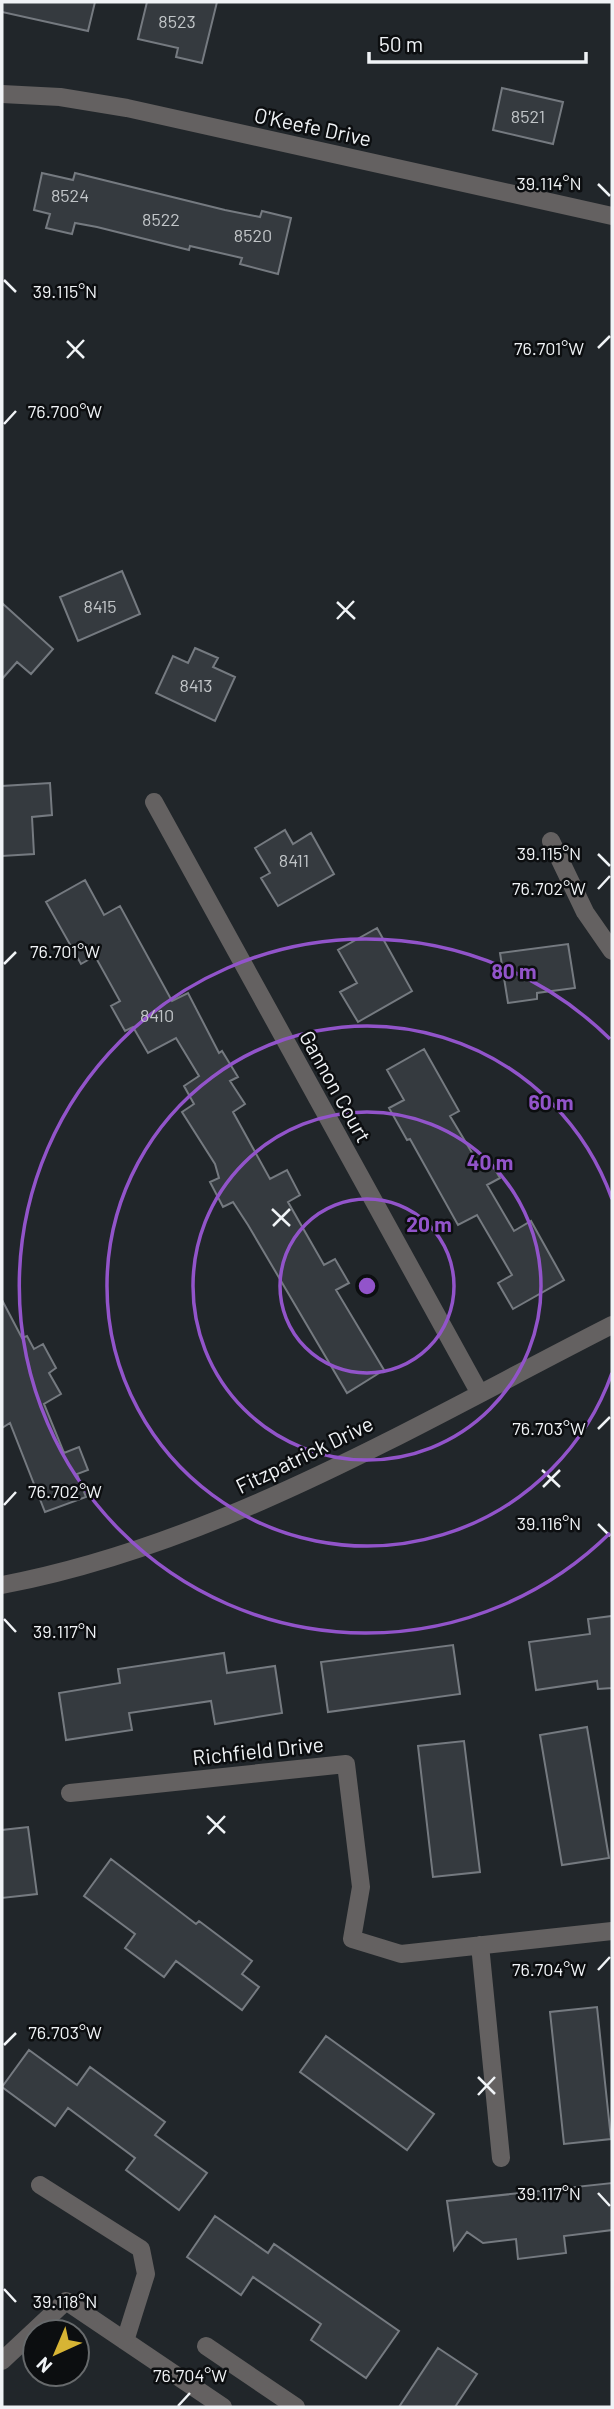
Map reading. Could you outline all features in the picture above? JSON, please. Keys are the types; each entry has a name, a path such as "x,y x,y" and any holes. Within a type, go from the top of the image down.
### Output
{"street":[{"name":"O'Keefe Drive","path":"2,94 60,97 127,108 612,216"},
{"name":"Gannon Court","path":"154,802 479,1392"},
{"path":"551,841 585,912 612,951"},
{"name":"Fitzpatrick Drive","path":"2,1586 103,1562 228,1517 612,1325"},
{"name":"Richfield Drive","path":"71,1793 346,1764 361,1887 352,1938 401,1954 612,1931"},
{"path":"480,1945 501,2158"},
{"path":"40,2185 141,2249 146,2274 125,2341"},
{"path":"2,2361 66,2301 223,2407"},
{"path":"206,2346 296,2407"}],"building":[{"path":"2,2 95,2 88,31 2,12"},
{"path":"147,2 217,2 202,63 176,57 178,48 138,39"},
{"path":"502,88 563,102 553,144 493,130"},
{"path":"42,173 73,180 75,173 225,210 260,217 262,211 291,218 278,274 240,264 242,258 190,246 189,250 97,227 75,223 72,234 46,228 50,214 34,210"},
{"path":"122,571 140,614 78,641 60,597"},
{"path":"2,603 53,649 31,674 17,662 2,679"},
{"path":"195,648 218,658 213,667 235,677 215,721 156,693 173,656 188,663"},
{"path":"50,783 52,815 32,817 34,854 2,856 2,786"},
{"path":"285,830 293,844 311,833 334,874 278,906 261,878 270,873 255,848"},
{"path":"85,880 104,915 120,906 172,1001 188,993 219,1053 222,1051 238,1077 230,1081 245,1104 233,1112 270,1179 287,1170 300,1195 288,1202 324,1265 335,1259 349,1283 336,1290 384,1370 347,1393 248,1225 233,1202 223,1207 210,1182 219,1178 215,1164 182,1112 194,1104 184,1086 199,1076 176,1038 148,1053 133,1027 125,1031 111,1006 120,1001 95,956 81,964 46,902"},
{"path":"377,928 412,991 358,1022 340,992 357,983 338,950"},
{"path":"568,944 575,988 537,993 537,999 508,1003 500,953"},
{"path":"424,1049 459,1111 450,1116 477,1161 487,1156 500,1178 487,1185 514,1231 531,1221 564,1280 513,1309 498,1283 512,1275 477,1215 458,1225 410,1139 407,1140 389,1108 404,1100 387,1070"},
{"path":"2,1300 22,1338 27,1336 34,1349 43,1344 56,1368 49,1373 61,1394 44,1404 64,1453 79,1447 88,1470 77,1474 86,1497 45,1512 10,1423 2,1428"},
{"path":"612,1616 612,1688 598,1689 597,1681 536,1690 529,1642 590,1634 588,1619"},
{"path":"453,1645 460,1694 328,1712 321,1662"},
{"path":"224,1653 227,1673 275,1666 282,1713 215,1724 211,1701 129,1713 132,1730 66,1740 59,1693 120,1683 118,1669"},
{"path":"587,1727 609,1858 562,1865 540,1735"},
{"path":"464,1741 480,1872 433,1877 418,1746"},
{"path":"28,1827 37,1894 2,1898 2,1830"},
{"path":"111,1859 196,1924 199,1921 252,1961 242,1974 259,1987 242,2010 176,1961 164,1977 125,1948 135,1934 84,1896"},
{"path":"597,2007 611,2139 564,2144 550,2012"},
{"path":"326,2036 434,2114 407,2150 300,2072"},
{"path":"29,2050 77,2085 90,2067 165,2122 155,2135 207,2173 179,2210 126,2170 135,2158 68,2108 55,2126 2,2087"},
{"path":"612,2183 612,2230 564,2236 566,2253 518,2259 516,2239 483,2243 467,2232 454,2250 447,2201"},
{"path":"215,2216 268,2253 274,2244 399,2331 366,2378 311,2340 321,2324 253,2277 241,2295 187,2257"},
{"path":"438,2348 477,2374 455,2407 399,2407"}]}
